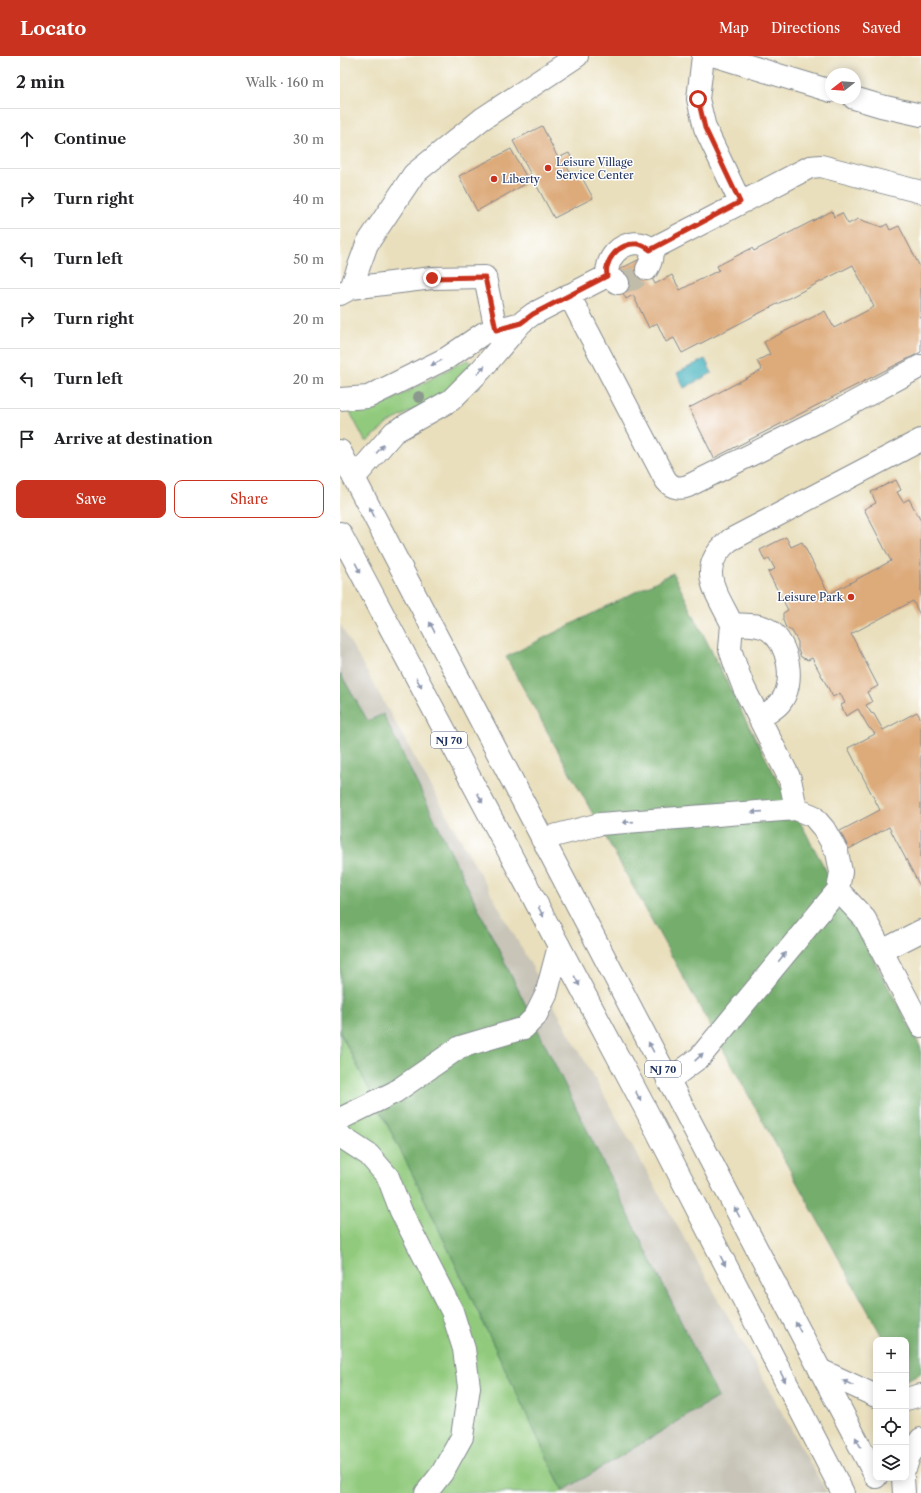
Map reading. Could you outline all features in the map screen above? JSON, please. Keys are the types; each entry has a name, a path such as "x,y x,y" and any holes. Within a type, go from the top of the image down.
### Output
{"main road":[{"path":"346,291 367,244 414,174 482,119 577,56"},
{"path":"703,56 698,99 705,128 740,202"},
{"path":"716,56 825,89"},
{"path":"861,100 921,115"},
{"path":"354,478 394,432 451,400 481,370 521,323 533,314 569,295 612,280 606,267 613,254 619,249 631,243 645,245 648,259 740,202 810,166 828,167 921,192"},
{"path":"346,291 432,278 485,277 496,330"},
{"path":"569,295 664,477 667,482 674,487 683,487 708,476 825,418 921,366"},
{"path":"340,399 368,397 447,358 484,333 521,323"},
{"path":"796,809 790,779 744,688 730,649 732,624 715,590 710,571 711,563 719,549 730,540 920,444"},
{"name":"NJ 70","path":"340,451 873,1471"},
{"name":"NJ 70","path":"340,533 645,1108 843,1493"},
{"path":"732,624 756,626 769,630 775,635 785,654 789,677 785,695 773,710 760,718"},
{"path":"542,839 600,824 796,809 813,816 824,828 837,852 841,872 838,890 700,1057 668,1081"},
{"path":"838,890 865,919 882,951 916,1004 921,1026"},
{"path":"882,951 921,931"},
{"path":"340,1120 395,1092 460,1047 524,1028 535,1017 546,995 559,946"},
{"path":"340,1136 369,1155 388,1178 401,1210 452,1311 464,1349 469,1387 462,1437 442,1473 426,1493"},
{"path":"820,1370 873,1395"},
{"path":"909,1398 921,1395"},
{"path":"909,1456 921,1439"},
{"name":"NJ 70","path":"878,1481 884,1493"},
{"path":"903,1481 904,1493"}],"shaded area":[{"path":"340,624 827,1493 340,1493"}],"green space":[{"path":"469,360 471,365 448,392 388,423 368,441 365,441 351,414 351,409 370,408 387,403 460,363"},
{"path":"673,573 746,721 921,1048 921,1373 909,1379 909,1337 882,1337 506,657"},
{"path":"340,673 368,721 383,714 718,1397 563,1491 413,1175 340,1032"},
{"path":"340,1032 413,1175 563,1491 559,1493 340,1493"}],"water":[{"path":"705,359 712,373 684,388 677,373"}],"building":[{"name":"Leisure Village Service Center","path":"542,126 558,158 569,153 572,159 565,163 572,176 579,172 593,198 554,218 513,141"},
{"name":"Liberty","path":"511,149 529,182 477,211 459,176"},
{"path":"832,211 834,217 842,213 848,224 858,219 882,227 887,224 890,230 899,226 921,269 921,352 714,458 689,408 762,370 757,361 770,354 764,342 825,311 834,328 874,307 853,265 682,353 674,338 666,342 657,323 649,328 633,295 626,299 612,273 642,258 655,284 672,275 680,290 719,270 717,266 752,248 754,251"},
{"name":"Leisure Park","path":"896,480 901,490 897,492 903,502 909,499 921,521 921,617 913,601 851,634 878,686 867,692 872,702 866,705 871,713 874,714 883,730 917,712 921,719 921,888 889,827 849,849 840,831 880,810 848,748 875,734 869,728 858,709 846,716 841,705 845,703 840,693 833,697 812,658 808,660 801,657 798,650 798,642 792,631 786,628 783,620 783,613 788,610 768,572 775,569 769,558 765,561 760,550 786,537 791,547 802,542 829,594 891,561 864,509 876,503 871,492"}],"tunnel":[{"path":"618,283 634,279 647,269"}],"place":[{"name":"Leisure Village Service Center","path":"548,168"},
{"name":"Liberty","path":"494,179"},
{"name":"Leisure Park","path":"851,597"}],"route":[{"path":"432,278 485,277 496,330 521,323 533,314 607,276 606,267 610,259 613,254 624,246 631,243 639,243 645,245 650,250 740,202 705,128 698,99"}]}
